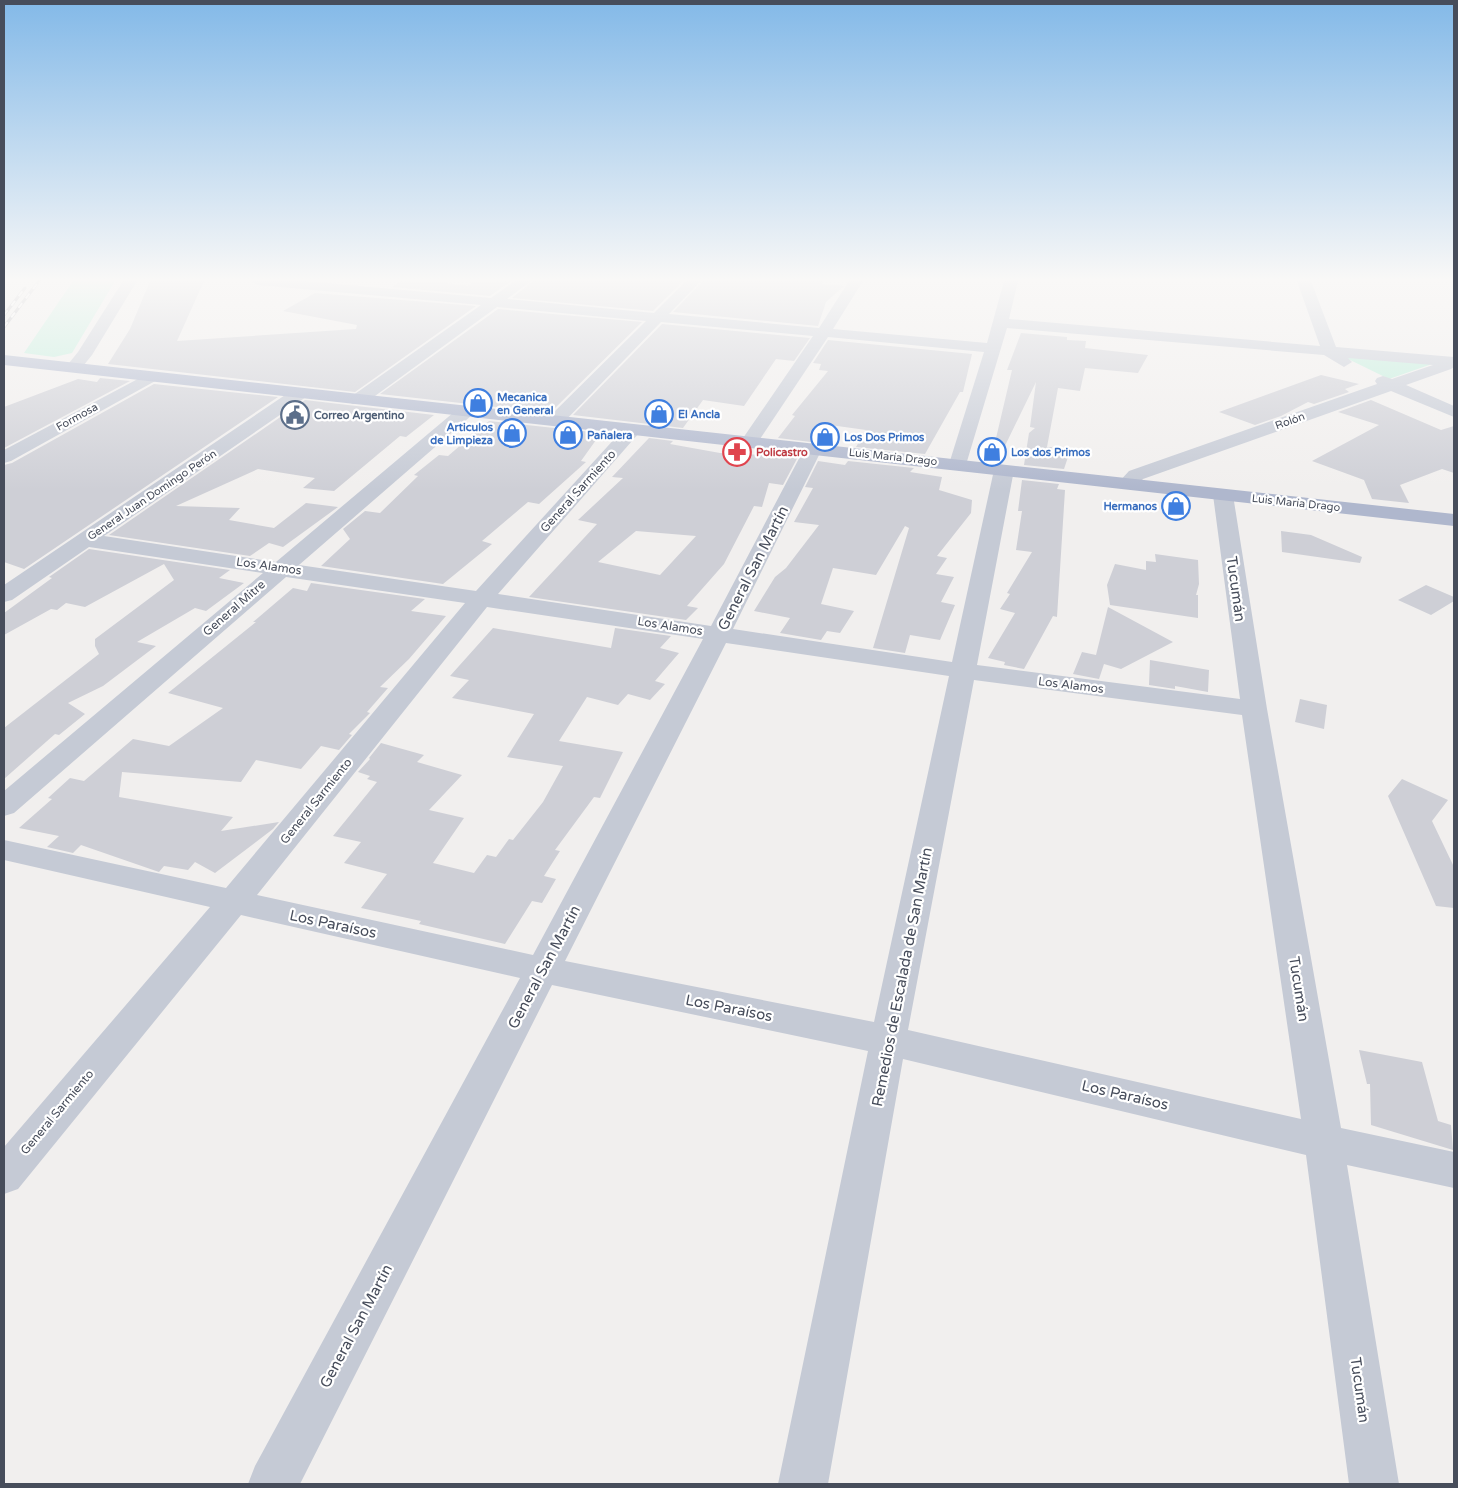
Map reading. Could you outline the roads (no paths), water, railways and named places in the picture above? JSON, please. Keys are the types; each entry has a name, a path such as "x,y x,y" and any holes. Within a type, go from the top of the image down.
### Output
{"main road":[{"name":"Luis María Drago","path":"4,360 1454,520"}],"street":[{"path":"73,368 87,350"},
{"path":"358,400 427,350"},
{"path":"556,420 626,350"},
{"path":"750,441 811,350"},
{"path":"958,464 993,350"},
{"path":"1302,350 1454,362"},
{"path":"1330,353 1335,358 1391,385 1454,412"},
{"name":"Rolón","path":"1128,483 1136,475 1454,362"},
{"name":"Formosa","path":"4,457 151,377"},
{"name":"General Juan Domingo Perón","path":"4,595 300,394"},
{"name":"General Mitre","path":"4,806 466,411"},
{"name":"General Sarmiento","path":"4,1176 233,902 483,597 633,429"},
{"name":"General San Martín","path":"273,1484 719,633 813,449"},
{"name":"Remedios de Escalada de San Martín","path":"803,1484 888,1040 1004,470"},
{"name":"Tucumán","path":"1223,495 1254,708 1324,1142 1374,1484"},
{"name":"Los Alamos","path":"86,540 483,597 964,671 1254,708"},
{"name":"Los Paraísos","path":"4,850 542,970 888,1040 1324,1142 1454,1170"}],"place":[{"name":"Mecanica en General","path":"478,403"},
{"name":"El Ancla","path":"659,414"},
{"name":"Correo Argentino","path":"295,415"},
{"name":"Articulos de Limpieza","path":"512,433"},
{"name":"Pañalera","path":"568,435"},
{"name":"Los Dos Primos","path":"825,437"},
{"name":"Policastro","path":"737,452"},
{"name":"Los dos Primos","path":"992,452"},
{"name":"Hermanos","path":"1176,506"}]}
